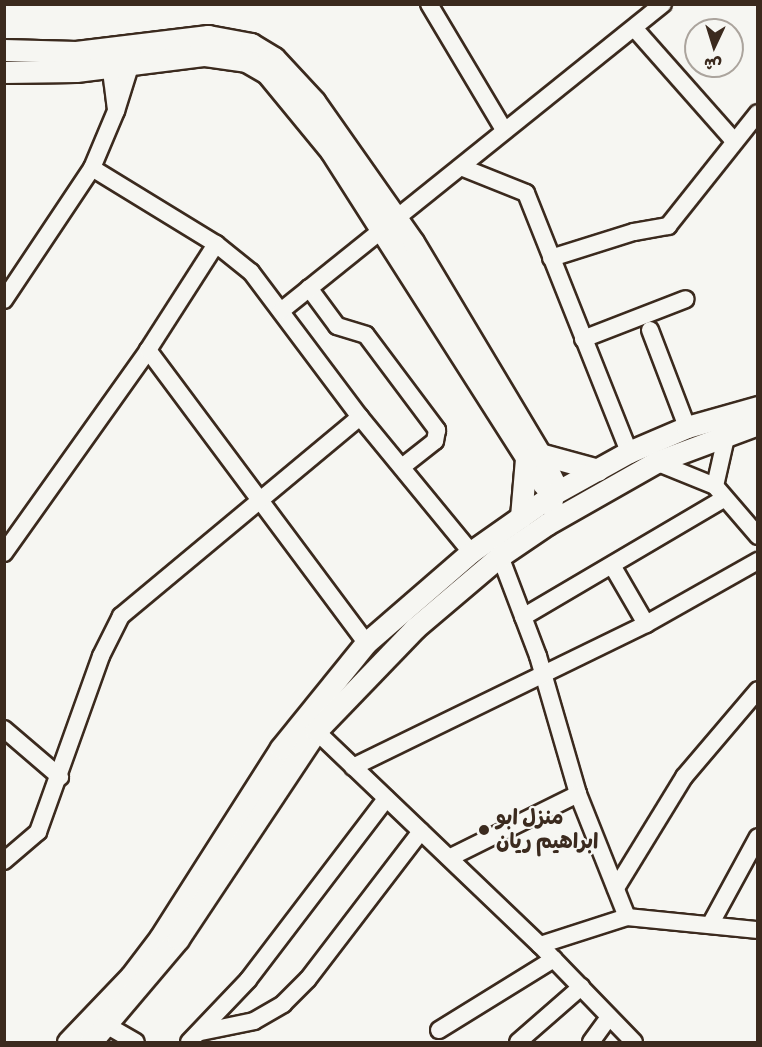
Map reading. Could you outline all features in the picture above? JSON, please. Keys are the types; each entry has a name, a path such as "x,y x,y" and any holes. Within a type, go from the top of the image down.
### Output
{"main road":[{"path":"4,72 76,71 109,57 216,36 250,44 274,58 314,101 555,494 584,502"},
{"path":"4,50 109,57"},
{"path":"68,1042 131,976 160,938 281,748 366,643 471,552 555,494 629,452 687,427 758,407"},
{"path":"91,1042 108,1026 178,939 316,731 415,627 500,556 584,502 656,462 727,433 758,424"},
{"path":"533,456 598,470"},
{"path":"520,517 533,456"},
{"path":"547,524 555,494"}],"street":[{"path":"281,311 504,130 636,29 663,4"},
{"path":"438,8 504,130"},
{"path":"636,29 734,141"},
{"path":"4,300 92,168 116,111 130,53"},
{"path":"109,57 116,111"},
{"path":"551,258 634,232 668,226 692,200 734,141 758,113"},
{"path":"461,167 526,193 629,452"},
{"path":"92,168 216,244 251,272 360,417 471,552"},
{"path":"4,553 148,350 216,244"},
{"path":"309,288 337,326 366,335 437,430 435,441 402,466"},
{"path":"583,339 686,299"},
{"path":"650,330 687,427"},
{"path":"148,350 258,501 366,643"},
{"path":"4,861 38,832 60,777 101,657 121,616 360,417"},
{"path":"523,617 613,567 720,492 727,433"},
{"path":"656,462 720,492 758,536"},
{"path":"500,556 543,673 578,794 627,917"},
{"path":"353,767 646,624 758,561"},
{"path":"613,567 646,624"},
{"path":"616,888 684,777 758,690"},
{"path":"4,729 60,777"},
{"path":"316,731 386,799 451,857 634,1042"},
{"path":"451,857 578,794"},
{"path":"195,1037 248,980 386,799"},
{"path":"195,1037 254,1021 283,1004 308,979 422,831"},
{"path":"710,925 758,837"},
{"path":"540,945 627,917 758,930"},
{"path":"439,1030 554,959"},
{"path":"518,1042 581,987"},
{"path":"591,1042 609,1017"},
{"path":"108,1026 136,1042"}],"place":[{"name":"منزل ابو ابراهيم ريان","path":"484,830"}]}
